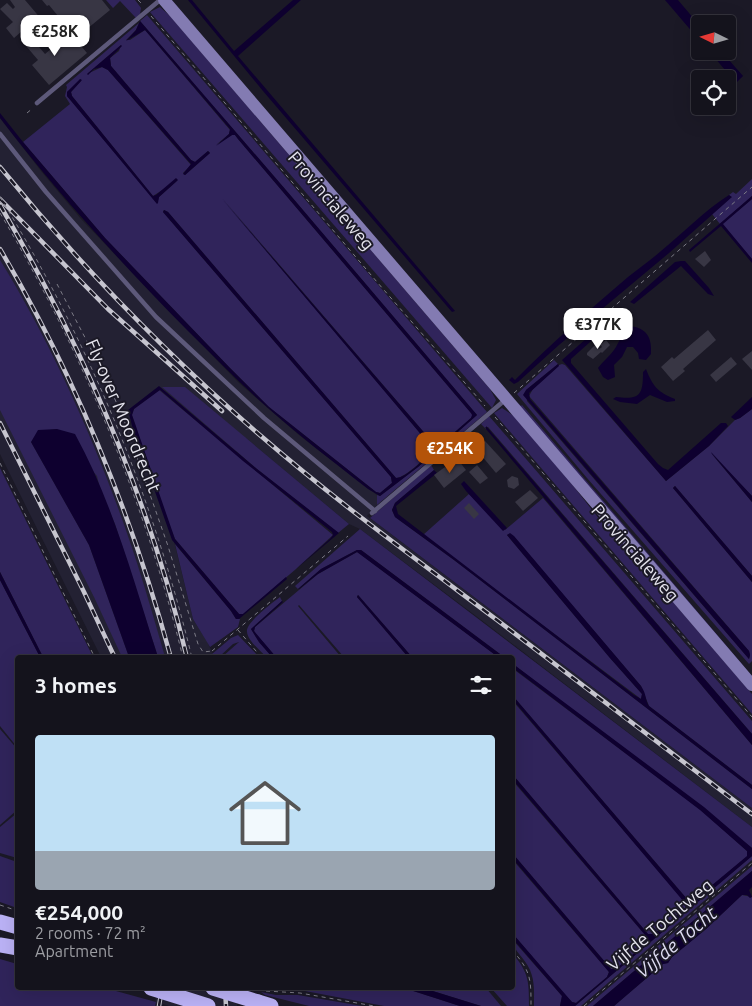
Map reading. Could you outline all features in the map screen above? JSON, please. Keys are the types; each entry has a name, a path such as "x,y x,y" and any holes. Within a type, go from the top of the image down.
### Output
{"highway":[{"path":"0,922 15,926"},
{"path":"0,944 15,947"},
{"path":"156,990 208,1006"},
{"path":"223,990 263,999"}],"main road":[{"name":"Provincialeweg","path":"164,0 752,685"}],"lane":[{"path":"36,104 160,0"},
{"path":"0,134 46,192 156,317 264,418 373,512 506,400"}],"path":[{"name":"Provincialeweg","path":"138,0 377,282 752,717"},
{"path":"27,113 36,104"},
{"path":"506,400 752,187"},
{"name":"Fly-over Moordrecht","path":"0,197 54,293 86,356 111,414 156,532 191,655"},
{"path":"0,213 67,336 112,438 152,550 182,655"},
{"path":"57,284 103,372 124,420 168,546 198,644 203,652 212,651"},
{"path":"0,463 94,655"},
{"path":"207,655 348,536"},
{"path":"238,630 259,655"},
{"path":"210,655 212,651"},
{"name":"Vijfde Tochtweg","path":"584,1006 752,863"},
{"path":"0,905 15,910"},
{"path":"515,954 528,971 531,982 531,1006"},
{"path":"263,999 300,993 374,1006"}],"shaded area":[{"path":"106,0 135,0 141,8 140,14 136,18 120,1 113,8"},
{"path":"160,7 170,16 490,389 496,400 492,408 150,12"},
{"path":"147,15 487,412 377,505 377,495 380,496 418,467 477,415 140,21"},
{"path":"139,23 136,30 126,40 130,40 145,30 230,130 229,134 216,145 235,135 473,415 471,418 440,445 434,444 222,198 430,445 432,451 420,463 396,478 168,212 164,210 163,212 391,477 392,483 380,493 376,492 269,407 105,238 23,142 70,104 65,96 66,85","holes":["121,45 119,51 110,58 111,66 191,160 195,162 208,151 210,153 185,175 183,173 191,165 108,70 102,67 87,74","81,79 71,92 72,96 153,196 178,180 159,197 157,203 67,96 67,92"]},
{"path":"0,118 81,219 238,382 299,435 377,495 377,505 367,516 752,808 752,827 476,616 360,529 349,524 246,438 174,541 193,619 213,655 100,655 0,454"},
{"path":"752,179 752,196 720,224 712,214 731,197 729,195 733,192 736,194"},
{"path":"752,199 752,259 722,224"},
{"path":"0,260 40,331 94,446 124,524 164,655 157,655 115,524 100,489 97,476 57,429 50,430 31,442 89,545 128,655 121,655 0,410"},
{"path":"554,360 558,364 526,390 527,401 749,659 749,651 529,396 533,389 559,365 565,365 666,481 709,446 735,420 752,409 752,496 711,453 752,502 752,576 675,486 673,488 752,582 752,661 749,664 587,478 517,394"},
{"path":"162,387 185,387 349,524 338,533 257,469"},
{"path":"159,390 333,535 243,614 239,614 175,539 169,524 132,415 134,409"},
{"path":"518,403 522,405 747,670 521,409"},
{"path":"502,408 514,416 607,529 624,545 752,694 752,714 494,413"},
{"path":"489,416 752,721 752,734 488,427 485,427 486,429 481,424"},
{"path":"431,465 434,470 395,503 392,510 395,517 454,560 752,789 752,808 370,518"},
{"path":"0,468 92,655 42,655 0,572"},
{"path":"469,494 505,530 543,498 752,745 752,785 649,706 641,686 514,537 509,534 507,535 642,694 641,699 423,535"},
{"path":"360,529 752,827 752,848 515,666 515,655 501,655 361,550 357,550 321,569 298,589 295,586"},
{"path":"175,544 236,619 240,619 238,627 210,647 193,619"},
{"path":"357,552 495,655 410,655 358,595 357,597 406,655 342,655 299,605 339,655 274,655 256,634 254,631 255,627 318,574"},
{"path":"0,580 39,655 15,655 15,745 0,726"},
{"path":"280,597 282,601 251,629 270,655 264,655 250,639 247,632 250,624"},
{"path":"238,635 257,655 224,655 239,642 233,644 221,655 213,655 231,638"},
{"path":"515,670 701,810 747,851 748,856 693,901 687,899 515,698"},
{"path":"515,704 685,902 686,908 654,934 648,934 515,777"},
{"path":"0,729 15,746 15,812 0,825"},
{"path":"515,783 646,936 645,944 616,969 611,969 515,856"},
{"path":"15,815 15,857 0,853 0,827"},
{"path":"0,856 15,861 15,907 0,902"},
{"path":"752,856 752,860 581,1006 575,1006"},
{"path":"515,862 609,972 607,977 576,1003 572,1002 515,936"},
{"path":"752,866 752,871 593,1006 587,1006"},
{"path":"742,895 752,897 752,1006 614,1006 663,964 668,963 672,957 706,929"},
{"path":"515,942 562,996 560,1006 534,1006 532,974 515,947"},
{"path":"515,957 527,978 529,1006 507,1006 493,990 515,990"},
{"path":"0,959 15,963 15,990 112,990 156,1002 155,1006 0,1006"},
{"path":"157,990 236,990 237,1006 169,1006 163,1004 162,1006 155,1006"},
{"path":"273,990 410,990 460,1006 384,1006 305,991"},
{"path":"429,990 488,990 501,1006 481,1006"},
{"path":"261,992 276,995 298,995 362,1006 309,1006 265,995"}],"water":[{"path":"188,0 192,0 234,51 293,0 301,0 238,56 455,311 452,312 263,91"},
{"path":"665,0 678,0 691,15 691,30"},
{"path":"140,21 477,415 418,467 380,496 368,489 286,423 241,383 188,331 91,228 44,174 0,118 0,113 105,238 269,407 376,492 380,493 392,483 391,477 163,212 164,210 168,212 396,478 410,472 425,459 432,451 430,445 222,199 434,444 440,445 471,418 471,413 235,135 232,135 216,146 229,134 230,129 145,30 126,41 136,30"},
{"path":"121,45 110,58 111,66 191,160 195,162 208,151 210,153 185,175 183,174 191,164 108,70 102,67 94,69 87,74"},
{"path":"717,60 729,60 743,76 736,83 736,70 725,70"},
{"path":"80,79 82,80 71,92 72,96 153,196 176,178 178,180 159,197 157,204 67,96 67,92"},
{"path":"729,195 732,197 669,253 559,345 518,382 514,384 509,380 512,377 515,380 613,289"},
{"path":"752,196 752,199 723,224 752,259 752,263 721,226 690,252 689,250"},
{"path":"685,261 714,296 708,294 681,266 634,304 630,302 675,262"},
{"path":"621,308 626,310 571,359 571,363 658,464 668,470 721,423 726,423 728,426 709,446 666,481 562,360"},
{"path":"629,326 640,329 647,334 651,343 651,354 646,360 639,359 638,353 633,347 627,347 622,357 614,365 615,377 608,380 603,377 598,368 614,350"},
{"path":"558,364 559,366 529,393 530,399 749,651 749,659 523,395 526,390"},
{"path":"646,369 657,388 675,399 675,401 667,402 650,395 637,404 620,402 613,399 616,397 630,398 638,394 641,391 643,372"},
{"path":"159,386 257,469 339,533 296,569 330,539 333,535 332,532 243,461 160,390 134,409 132,415 175,539 239,614 243,614 286,577 287,579 239,619 236,619 172,540 132,426 128,410"},
{"path":"752,397 752,409 735,420 731,417"},
{"path":"486,426 752,734 752,745 486,429"},
{"path":"57,429 75,434 101,487 112,515 157,655 128,655 89,545 31,442 38,430"},
{"path":"711,452 752,496 752,502 712,454"},
{"path":"434,470 437,473 396,506 398,514 641,699 642,694 507,535 510,533 514,536 641,686 649,706 752,785 752,789 454,560 395,517 392,510 395,503"},
{"path":"464,481 507,528 503,531 466,491 461,484"},
{"path":"675,486 752,576 752,582 673,488"},
{"path":"357,550 361,550 501,655 495,655 357,552 318,574 298,589 321,569"},
{"path":"0,572 42,655 39,655 0,580"},
{"path":"358,595 410,655 406,655 357,597"},
{"path":"283,602 255,627 254,631 274,655 270,655 251,629"},
{"path":"515,665 704,807 752,848 752,856 575,1006 560,1006 562,996 515,941 515,936 572,1002 576,1003 607,977 609,972 515,861 515,856 611,969 616,969 645,944 646,936 515,782 515,777 648,934 654,934 686,908 684,902 515,702 515,698 687,899 693,901 747,856 747,851 700,810 515,670"},
{"name":"Vijfde Tocht","path":"752,871 752,887 749,890 752,897 742,895 706,929 672,957 668,963 663,964 614,1006 593,1006"},
{"path":"410,990 429,990 481,1006 460,1006"}],"building":[{"path":"10,0 25,0 42,20 47,22 48,30 42,35 34,32 34,28 30,24 14,38 6,28 13,22 0,9 7,3 13,9 15,7"},
{"path":"42,0 102,0 110,10 76,38 49,5 47,6"},
{"path":"70,33 87,53 49,85 32,65 38,60 21,40 28,34 45,54"},
{"path":"705,251 711,260 704,267 695,259"},
{"path":"708,330 716,340 683,369 685,371 673,381 661,367 672,357 674,359"},
{"path":"606,340 610,345 602,353 593,359 587,355 595,345 599,349 602,347 600,345"},
{"path":"752,351 752,370 742,359"},
{"path":"731,357 737,364 716,382 710,375"},
{"path":"485,441 506,464 496,473 476,449"},
{"path":"459,461 466,470 444,488 434,475 445,467 448,470"},
{"path":"477,465 488,478 480,484 469,472"},
{"path":"512,476 518,478 519,485 514,489 508,487 507,480"},
{"path":"530,490 538,498 523,511 515,502"},
{"path":"469,503 479,514 474,519 464,508"}],"railway":[{"path":"0,167 124,307 191,373 261,436 377,530 752,814"},
{"path":"0,199 108,309 222,411"},
{"path":"0,205 59,313 110,425 133,482 153,540 186,655"},
{"path":"0,249 53,346 99,448 120,499 156,605 170,655"},
{"path":"0,423 114,655"},
{"path":"159,1006 162,990"},
{"path":"225,990 226,1006"}]}
